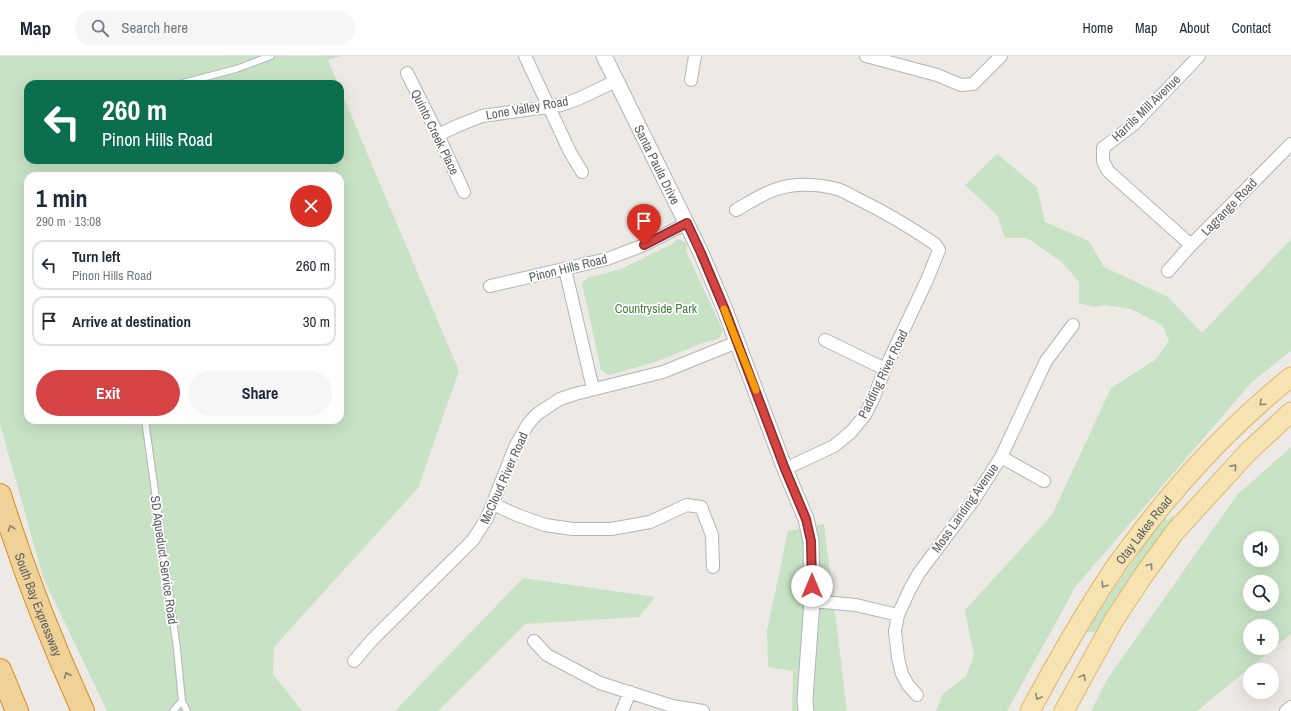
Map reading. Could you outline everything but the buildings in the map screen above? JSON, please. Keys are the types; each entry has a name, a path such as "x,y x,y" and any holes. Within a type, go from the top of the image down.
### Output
{"highway":[{"name":"South Bay Expressway","path":"0,495 23,565 55,647 83,711"},
{"path":"0,670 17,711"}],"main road":[{"name":"Otay Lakes Road","path":"1030,711 1090,606 1119,562 1163,504 1228,433 1291,377"},
{"name":"Otay Lakes Road","path":"1064,711 1114,620 1174,533 1247,453 1291,412"}],"street":[{"path":"525,56 570,152 582,172"},
{"name":"Santa Paula Drive","path":"604,56 701,253 806,519 811,541 812,601 805,699 806,711"},
{"path":"691,80 695,56"},
{"path":"866,56 937,75 961,85 973,84 1002,56"},
{"name":"Harrils Mill Avenue","path":"1191,246 1108,171 1103,161 1104,148 1134,124 1199,56"},
{"name":"Quinto Creek Place","path":"407,73 464,192"},
{"name":"Lone Valley Road","path":"438,135 482,116 561,104 578,99 616,81"},
{"name":"Lagrange Road","path":"1168,271 1291,144"},
{"name":"Padding River Road","path":"736,210 776,189 803,185 815,185 839,189 868,204 935,244 939,250 937,258 885,369 869,408 858,424 843,440 828,449 785,469"},
{"name":"Pinon Hills Road","path":"490,286 607,259 644,245 687,223"},
{"path":"565,269 593,389"},
{"name":"Moss Landing Avenue","path":"918,695 908,685 902,674 898,658 895,631 898,615 919,573 973,501 1001,457 1046,361 1073,325"},
{"path":"825,340 885,369"},
{"name":"McCloud River Road","path":"354,660 372,640 473,540 487,518 515,447 528,424 537,414 560,399 593,389 663,372 737,342"},
{"path":"1001,457 1044,481"},
{"path":"493,504 517,515 545,525 573,529 611,529 650,522 687,505 701,507 712,535 712,568"},
{"path":"812,601 856,606 898,615"},
{"path":"534,641 547,654 586,676 600,682 672,706 704,711"},
{"path":"622,711 630,692"},
{"path":"1286,711 1291,707"}],"lane":[{"path":"194,80 236,69 271,56"},
{"name":"SD Aqueduct Service Road","path":"146,424 177,649 182,701 187,711"},
{"path":"173,711 182,701"}],"green space":[{"path":"0,56 340,56 328,60 336,80 24,80 24,164 344,164 344,98 459,371 418,488 274,647 273,674 302,711 107,711 43,577 0,424"},
{"path":"997,154 1037,187 1045,222 1089,241 1104,267 1168,297 1202,333 1291,239 1291,351 1252,382 1076,586 1007,711 936,711 943,694 966,676 974,656 965,610 1052,515 1111,388 1155,360 1169,341 1162,325 1131,309 1105,305 1094,307 1079,303 1079,282 1062,262 1027,238 1005,238 997,215 965,185"},
{"name":"Countryside Park","path":"677,239 685,242 687,246 686,251 723,331 719,339 708,341 655,362 609,375 601,370 582,283 587,278 621,269 672,244"},
{"path":"1291,447 1291,634 1279,644 1279,619 1243,619 1243,655 1265,655 1256,663 1243,663 1243,673 1197,711 1091,711 1106,681 1237,495"},
{"path":"1172,516 1176,516 1130,577 1095,632 1087,632 1105,603 1163,519 1168,520"},
{"path":"824,524 847,711 792,711 793,671 768,667 767,631 788,531"},
{"path":"523,578 655,597 639,617 525,624 438,711 395,711"}],"slow traffic":[{"path":"724,309 756,390"}],"route":[{"path":"644,245 687,223 725,310 785,469 806,519 811,541 812,586"}]}
